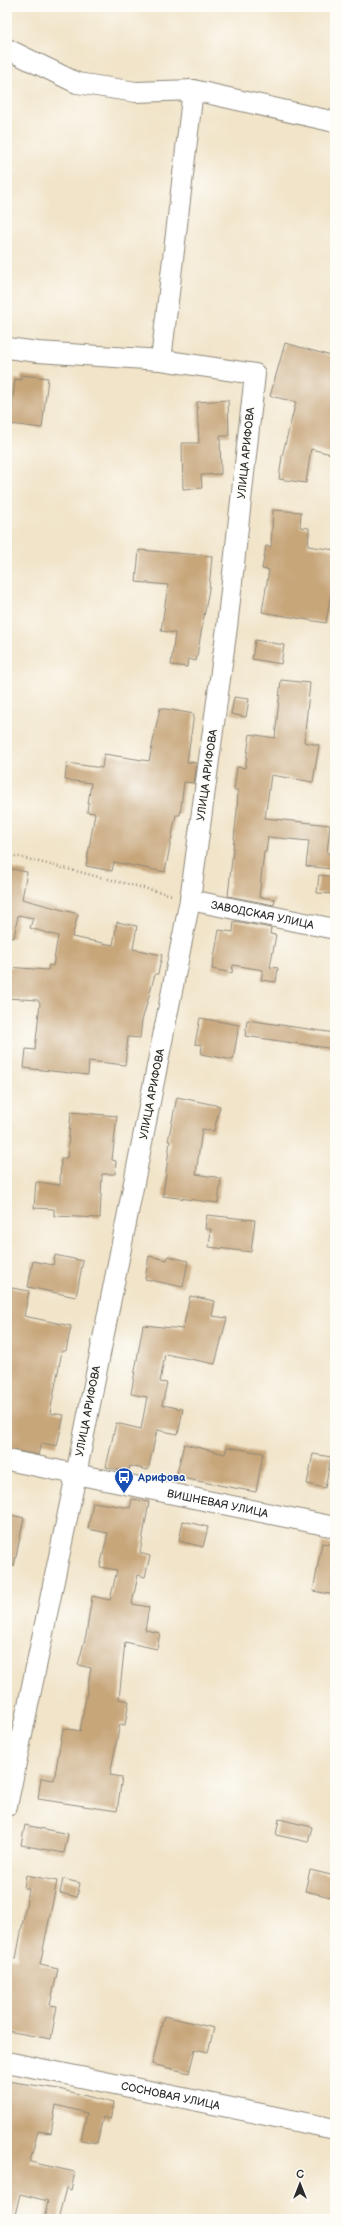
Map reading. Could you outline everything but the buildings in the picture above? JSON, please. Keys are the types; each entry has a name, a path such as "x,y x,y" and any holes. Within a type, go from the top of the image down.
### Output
{"street":[{"path":"7,49 77,83 136,92 193,90 335,122"},
{"path":"7,348 38,352 161,360 193,90"},
{"name":"УЛИЦА АРИФОВА","path":"7,1806 76,1475 190,900 227,627 255,374 161,360"},
{"name":"ЗАВОДСКАЯ УЛИЦА","path":"190,900 335,929"},
{"name":"ВИШНЕВАЯ УЛИЦА","path":"7,1460 335,1527"},
{"name":"СОСНОВАЯ УЛИЦА","path":"7,2062 335,2129"}],"path":[{"path":"7,854 190,900"}],"place":[{"name":"Арифова","path":"124,1494"}]}
